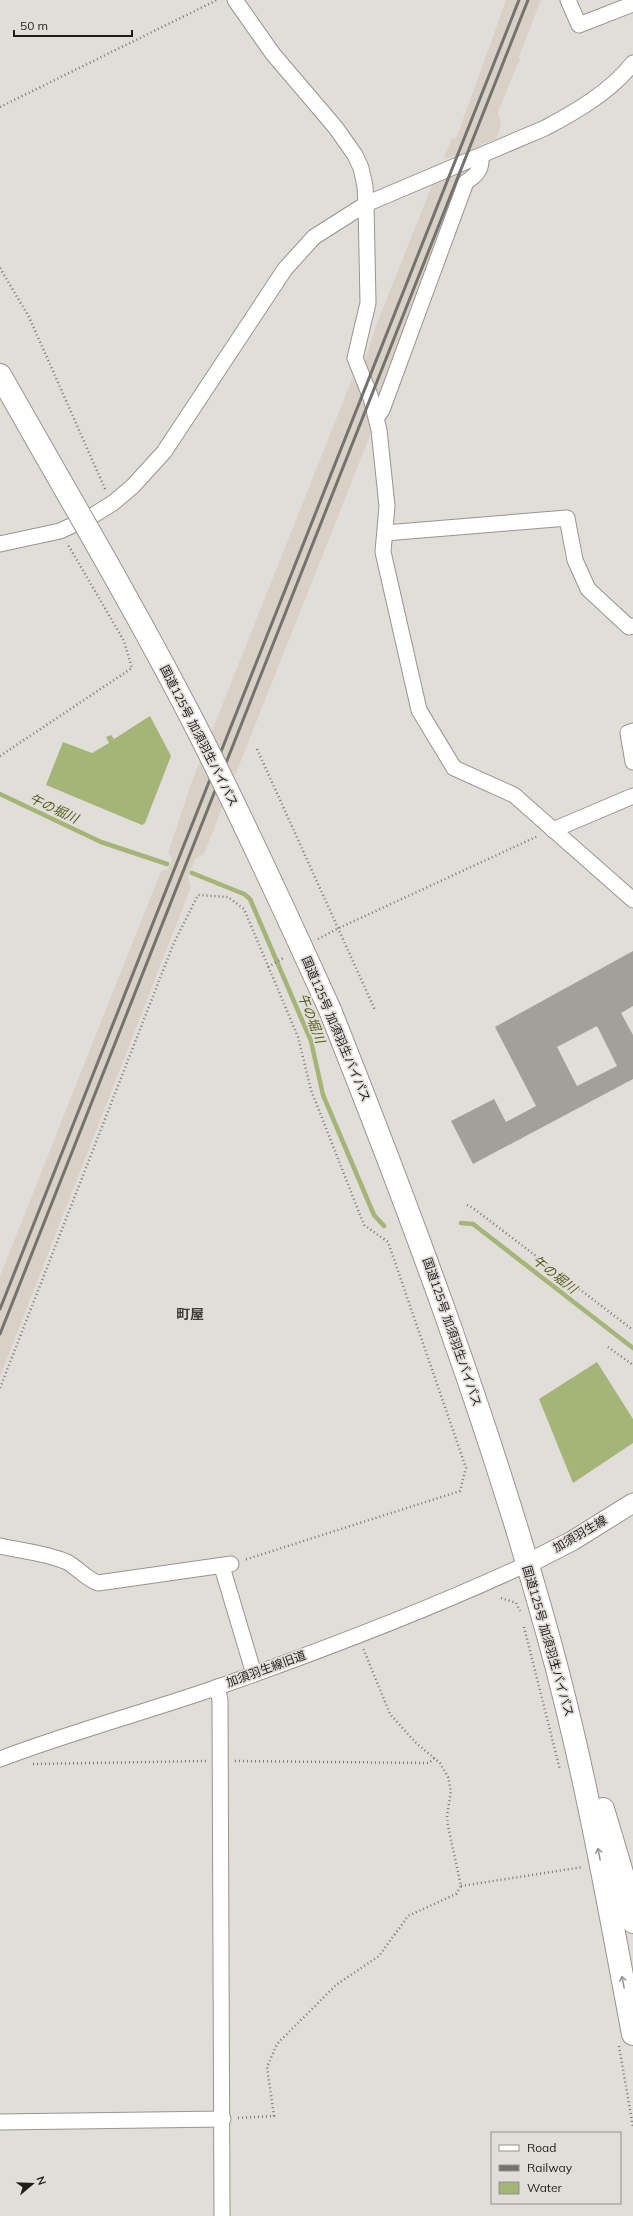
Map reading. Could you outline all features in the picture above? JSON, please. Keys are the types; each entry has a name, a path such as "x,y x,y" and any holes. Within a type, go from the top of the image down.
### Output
{"highway":[{"name":"国道125号 加須羽生バイパス","path":"0,375 112,570 194,724 263,865 330,1010 388,1156 472,1387 549,1637 572,1726 592,1819 625,2037"},
{"name":"国道125号 加須羽生バイパス","path":"572,1726 590,1763 625,1883 633,1922"}],"main road":[{"name":"加須羽生線","path":"526,1564 572,1541 633,1503"}],"street":[{"path":"235,0 273,54 336,128 355,155 365,186 368,304 355,358 377,417 386,506 383,552 419,710 454,768 514,795 633,900"},
{"path":"568,0 578,25 633,4"},
{"path":"0,544 60,531 113,504 134,486 164,452 285,269 314,237 366,204 481,156 545,128 572,114 616,81 633,62"},
{"path":"377,417 382,410 466,182 479,172 482,165 481,156"},
{"path":"385,532 567,518 575,560 588,589 629,627 633,626"},
{"path":"633,731 628,733 633,762"},
{"path":"553,830 633,796"},
{"path":"0,1546 56,1558 78,1568 91,1581 98,1583 226,1566 254,1674"},
{"name":"加須羽生線旧道","path":"0,1759 217,1687 358,1637 463,1594 526,1564"},
{"path":"217,1687 220,1700 223,2119 222,2216"},
{"path":"0,2122 223,2119"}],"path":[{"path":"0,107 217,0"},
{"path":"0,268 29,317 113,504"},
{"path":"0,756 132,668 124,641 60,531"},
{"path":"257,750 375,1010"},
{"path":"314,942 339,928 553,830"},
{"path":"0,1388 173,945 198,895 228,897 244,909 298,1037 311,1090 364,1225 388,1242 466,1468 460,1491 226,1566"},
{"path":"268,967 288,956"},
{"path":"467,1206 480,1212 633,1330"},
{"path":"608,1346 633,1366"},
{"path":"501,1598 516,1603 521,1612"},
{"path":"523,1620 562,1774"},
{"path":"223,2119 274,2116 267,2067 277,2044 336,1985 379,1956 408,1916 456,1894 461,1886 448,1826 447,1816 452,1791 448,1776 440,1763 416,1743 390,1714 358,1637"},
{"path":"583,1859 586,1874"},
{"path":"461,1886 585,1867"},
{"path":"625,2037 633,2127"}],"shaded area":[{"path":"506,0 541,0 519,56 520,61 498,112 501,125 496,139 480,145 477,149 446,159 444,157 452,138 456,139"},
{"path":"472,168 380,405 363,368 377,323 432,185"},
{"path":"352,379 359,381 373,428 204,854 195,859 188,877 191,887 0,1377 0,1276 161,871 168,869 172,859 168,853 192,781"}],"water":[{"path":"150,716 171,756 145,823 142,825 46,785 63,742 92,753 109,743 106,737 111,735 114,739"},
{"path":"597,1362 633,1419 633,1443 573,1483 539,1399"}],"building":[{"path":"633,951 633,1006 621,1013 633,1035 633,1079 473,1164 451,1121 494,1099 506,1122 536,1106 495,1027","holes":["597,1026 617,1066 577,1086 557,1047"]}],"waterway":[{"name":"午の堀川","path":"0,794 101,842 167,864"},
{"name":"午の堀川","path":"192,873 244,894 250,899 311,1041 323,1095 374,1215 384,1226"},
{"name":"午の堀川","path":"461,1223 473,1224 633,1348"}],"railway":[{"path":"0,1309 519,0"},
{"path":"0,1334 528,0"}],"district":[{"name":"町屋","path":"190,1314"}]}
